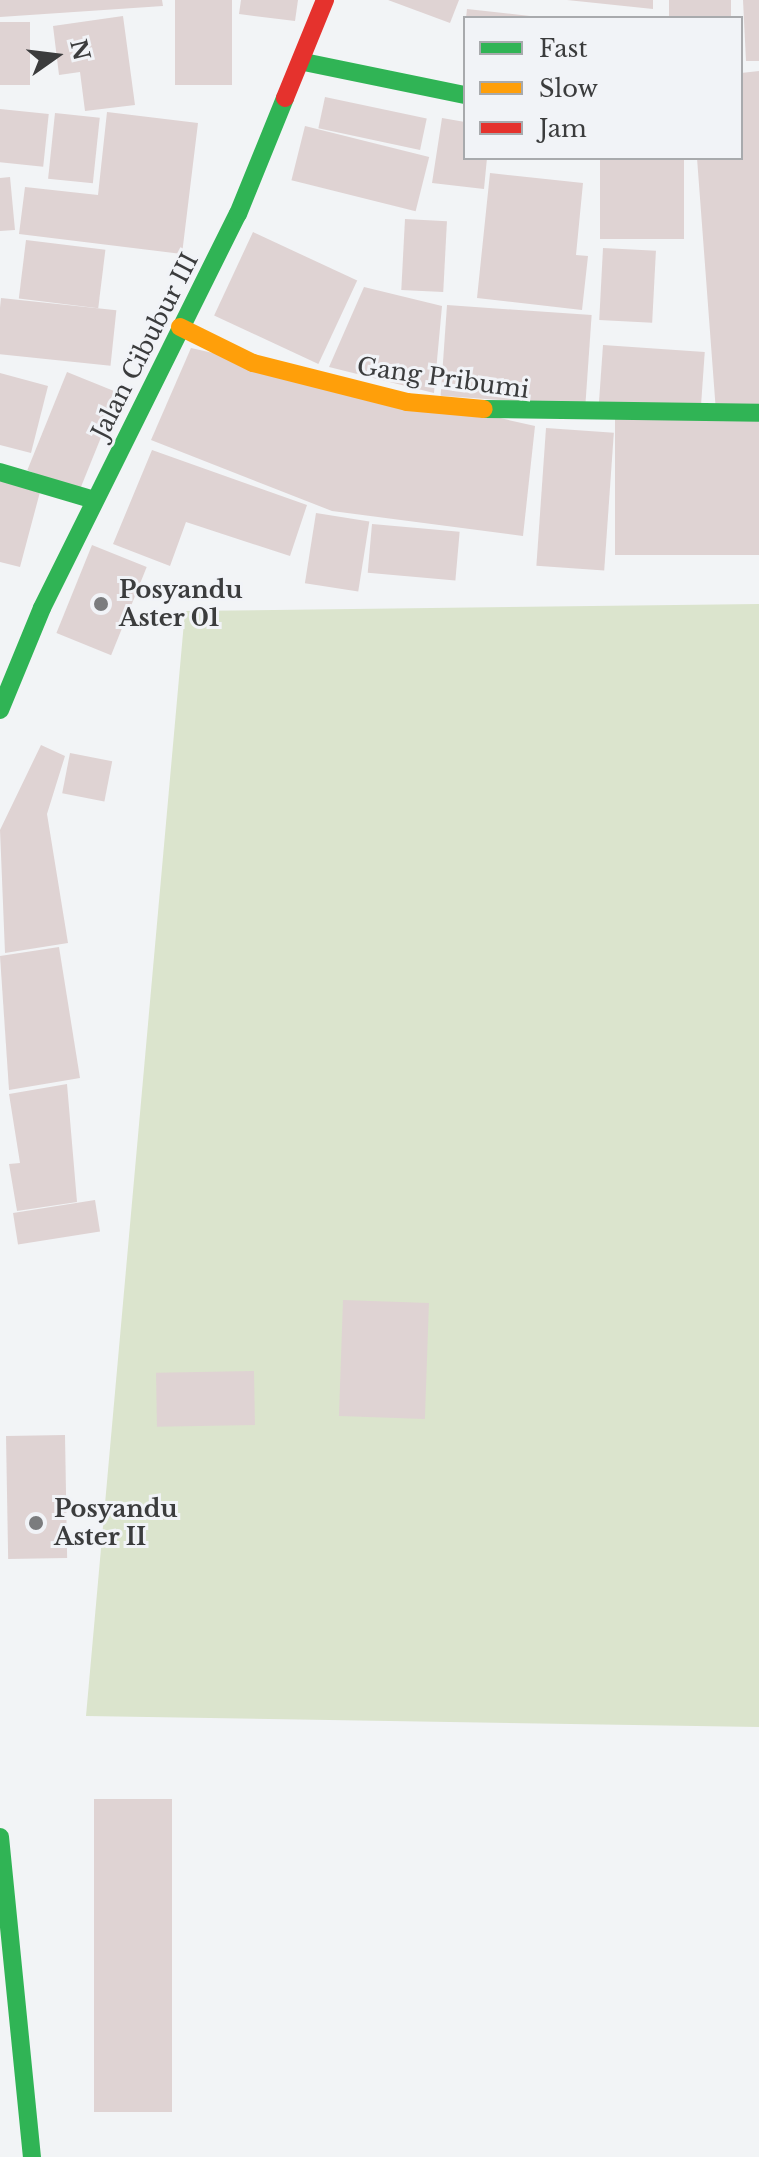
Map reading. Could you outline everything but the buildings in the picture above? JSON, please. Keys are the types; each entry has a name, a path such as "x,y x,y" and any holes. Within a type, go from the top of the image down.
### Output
{"street":[{"name":"Jalan Cibubur III","path":"0,710 94,500 180,327 304,62 325,0"},
{"path":"304,62 463,95"},
{"name":"Gang Pribumi","path":"180,327 253,363 407,402 538,414 759,413"},
{"path":"0,472 94,500"},
{"path":"0,1837 32,2157"}],"green space":[{"path":"759,604 759,1727 86,1716 185,611"}],"traffic: fast":[{"path":"304,62 463,95"},
{"path":"0,710 42,608 238,214 285,98"},
{"path":"484,409 759,413"},
{"path":"0,472 94,500"},
{"path":"0,1837 32,2157"}],"traffic: slow":[{"path":"180,327 253,363 407,402 484,409"}],"traffic: jam":[{"path":"285,98 325,0"}],"place":[{"name":"Posyandu Aster 01","path":"101,604"},
{"name":"Posyandu Aster II","path":"36,1523"}]}
